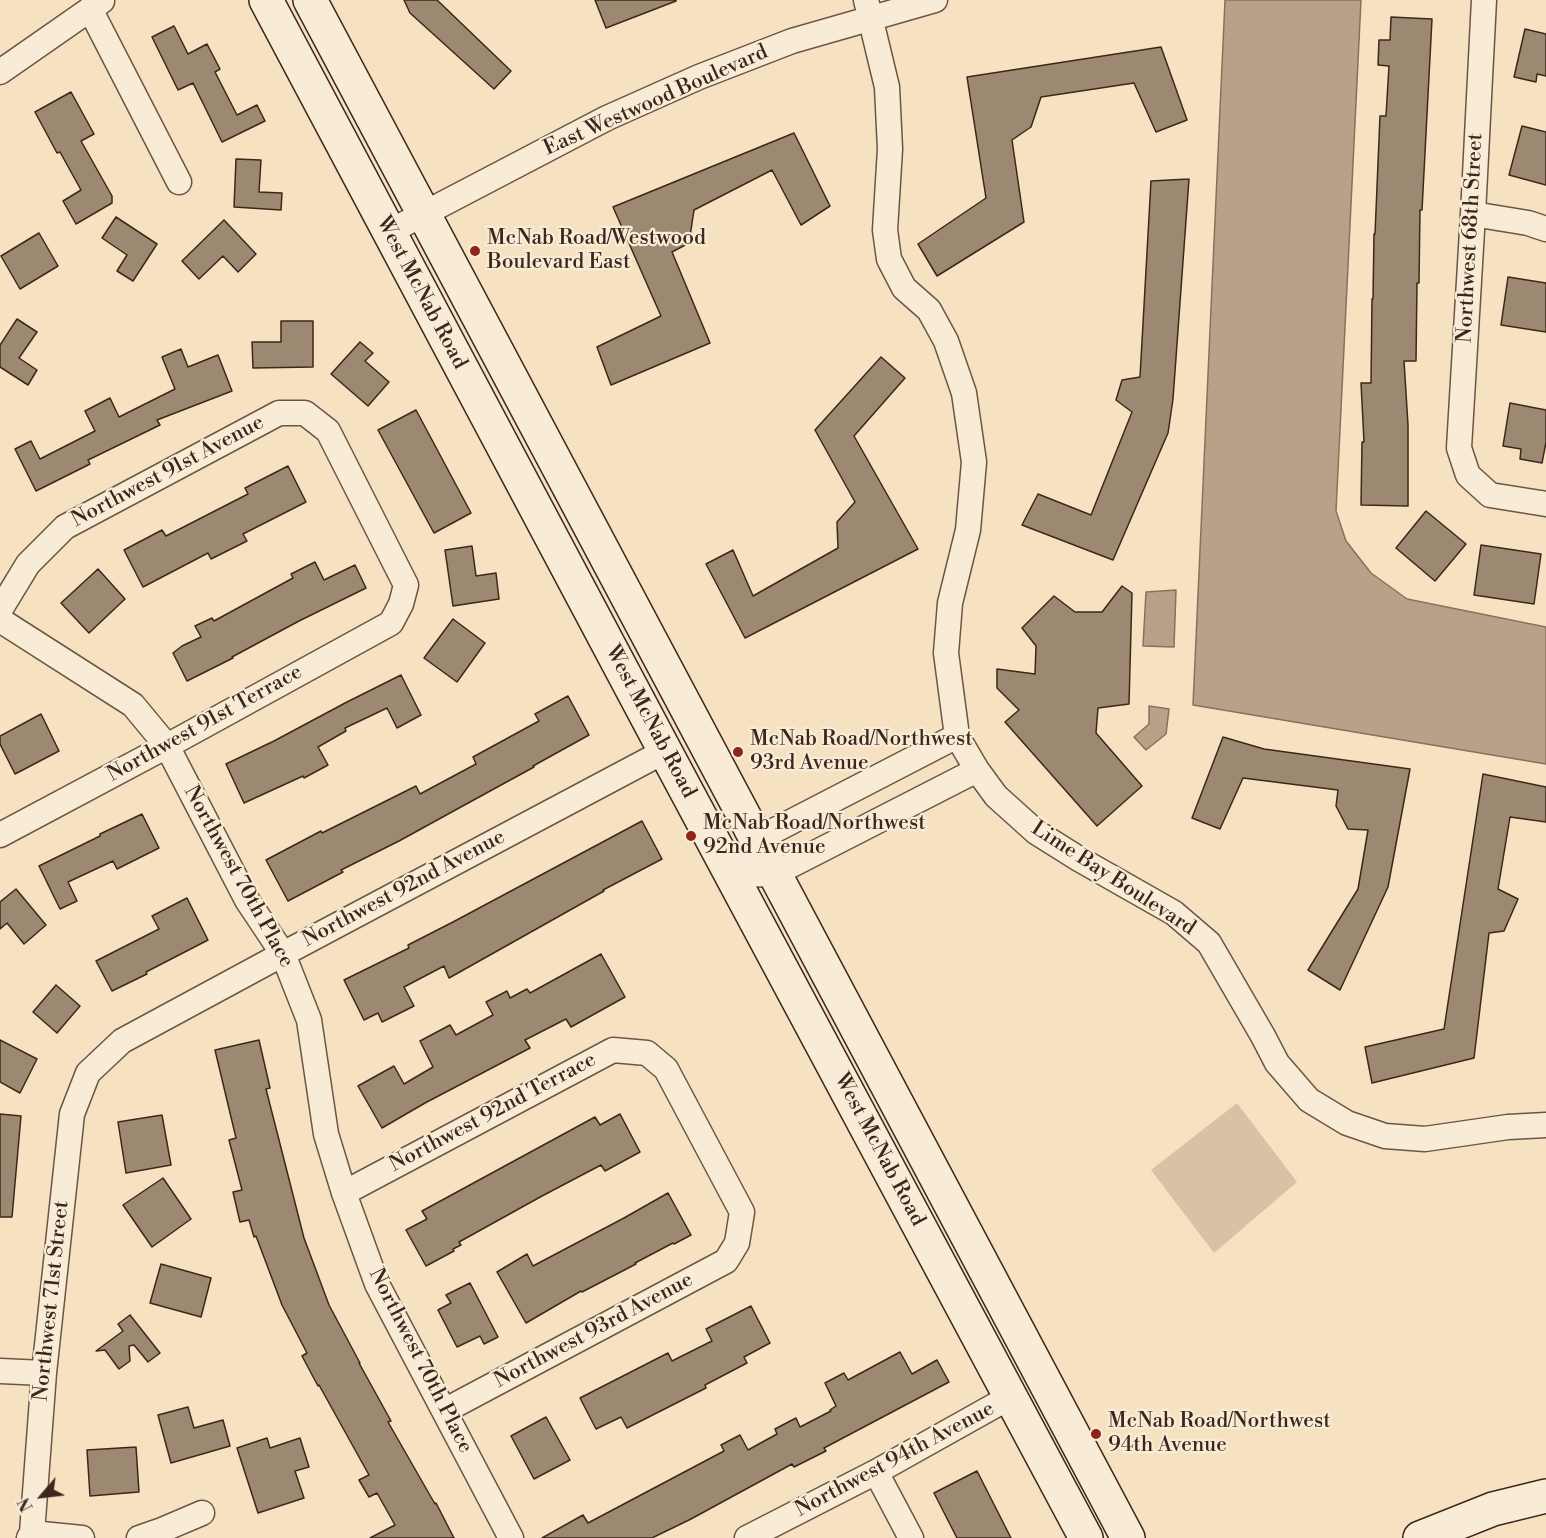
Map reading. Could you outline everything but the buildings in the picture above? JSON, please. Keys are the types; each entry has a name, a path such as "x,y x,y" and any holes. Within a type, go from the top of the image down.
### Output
{"main road":[{"name":"West McNab Road","path":"266,0 1086,1538"},
{"name":"West McNab Road","path":"310,0 1128,1538"},
{"path":"1420,1538 1492,1509 1546,1496"}],"street":[{"name":"East Westwood Boulevard","path":"389,232 607,118 699,77 869,9 935,0"},
{"name":"Northwest 68th Street","path":"1484,0 1459,448 1468,475 1490,495 1546,504"},
{"path":"0,72 97,4 179,182"},
{"name":"Lime Bay Boulevard","path":"869,9 887,87 890,149 885,230 889,259 904,288 929,310 946,341 964,393 974,462 968,530 950,603 946,652 957,736 977,770 996,796 1036,832 1174,913 1209,943 1277,1064 1309,1100 1347,1123 1385,1136 1425,1139 1508,1127 1546,1125"},
{"path":"1473,214 1528,223 1546,229"},
{"name":"Northwest 91st Avenue","path":"0,610 28,564 66,526 279,413 305,413 328,431 406,585 401,604"},
{"name":"Northwest 91st Terrace","path":"0,835 391,623 401,604"},
{"name":"Northwest 70th Place","path":"0,620 133,705 167,746 247,900 283,954 309,1020 326,1134 344,1193 377,1284 511,1538"},
{"path":"733,875 756,840 957,736"},
{"name":"Northwest 92nd Avenue","path":"88,1073 122,1041 665,751"},
{"path":"733,875 774,874 977,770"},
{"name":"Northwest 92nd Terrace","path":"344,1193 613,1050 647,1053 666,1070 742,1212 737,1243"},
{"name":"Northwest 71st Street","path":"31,1535 44,1373 72,1114 88,1073"},
{"name":"Northwest 93rd Avenue","path":"444,1411 726,1261 737,1243"},
{"path":"0,1371 44,1373"},
{"name":"Northwest 94th Avenue","path":"747,1538 876,1472 1010,1397"},
{"path":"876,1472 911,1538"},
{"path":"139,1538 202,1513"},
{"path":"31,1535 82,1538"}],"shaded area":[{"path":"1225,0 1361,0 1336,511 1346,541 1371,573 1407,599 1546,627 1546,764 1193,705"},
{"path":"1176,590 1174,647 1143,646 1146,592"},
{"path":"1149,706 1169,709 1166,734 1146,750 1134,737 1149,724"},
{"path":"1237,1103 1297,1182 1214,1253 1151,1170"}],"place":[{"name":"McNab Road/Westwood Boulevard East","path":"475,251"},
{"name":"McNab Road/Northwest 93rd Avenue","path":"738,752"},
{"name":"McNab Road/Northwest 92nd Avenue","path":"691,836"},
{"name":"McNab Road/Northwest 94th Avenue","path":"1096,1434"}]}
